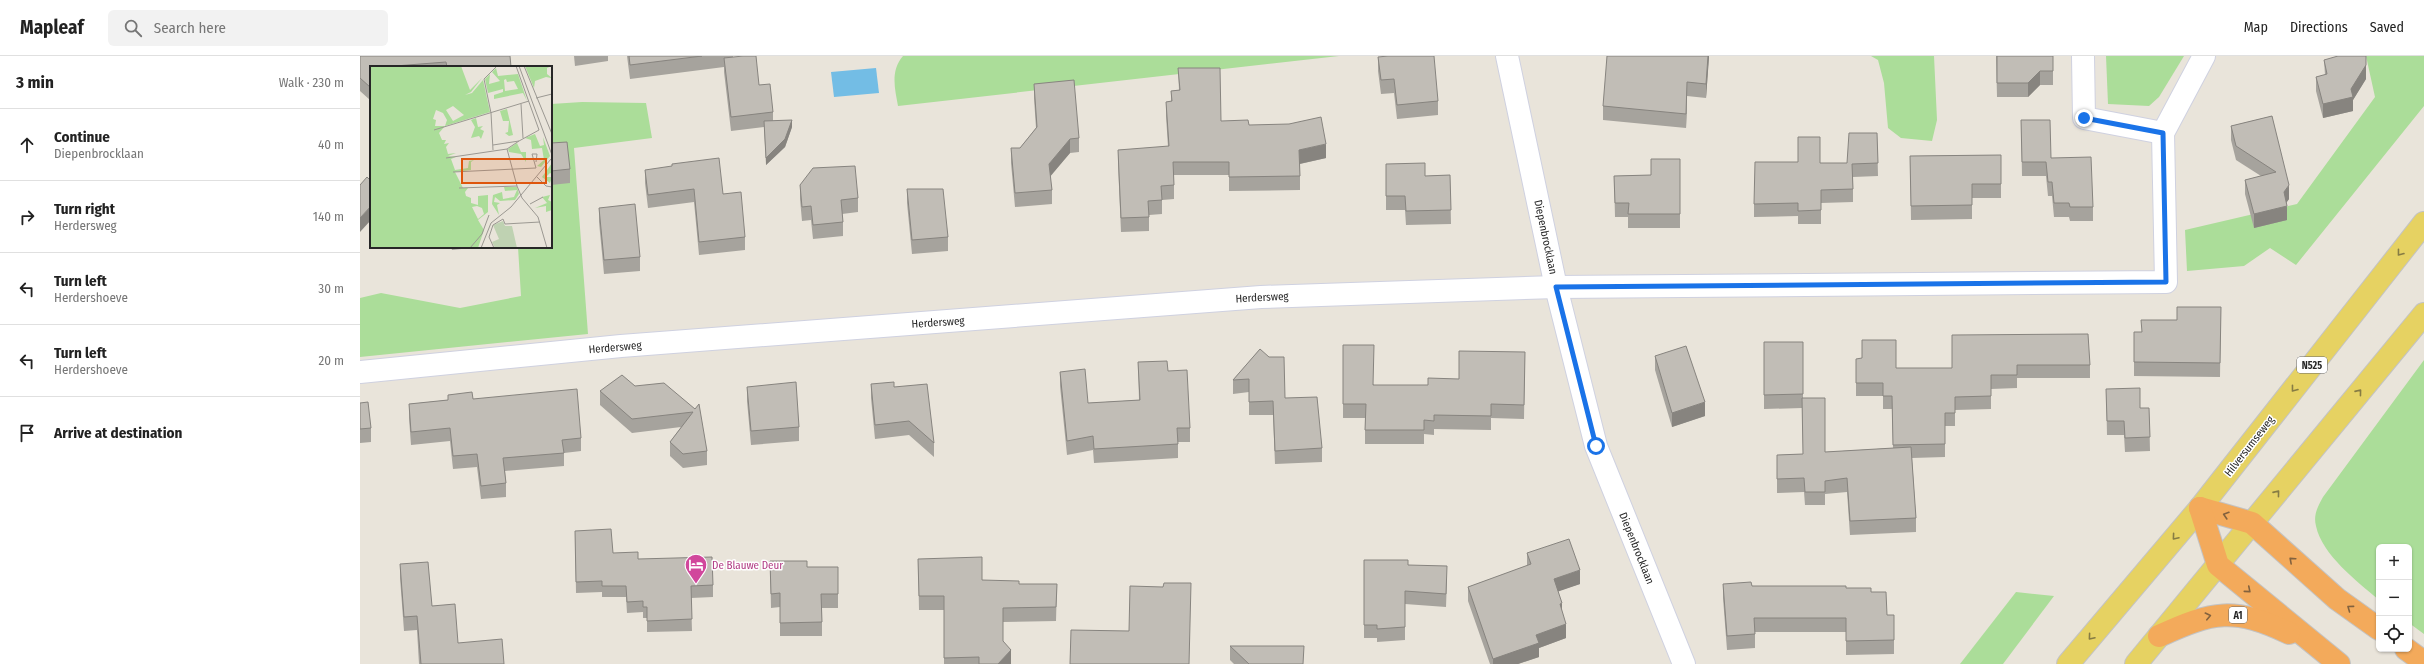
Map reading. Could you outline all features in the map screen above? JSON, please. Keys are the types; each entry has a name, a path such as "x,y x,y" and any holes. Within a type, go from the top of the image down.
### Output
{"highway":[{"path":"2200,508 2252,523 2337,599 2376,627"},
{"path":"2200,508 2218,565"},
{"name":"A1","path":"2218,565 2339,664"},
{"name":"A1","path":"2159,636 2192,620 2213,615 2233,614 2254,618 2315,645"},
{"path":"2410,652 2424,662"}],"main road":[{"name":"Hilversumseweg","path":"2068,664 2200,508 2424,223"},
{"path":"2136,664 2424,314"}],"street":[{"name":"Diepenbrocklaan","path":"1507,56 1556,287 1596,446 1684,664"},
{"path":"2083,56 2084,118 2163,133 2204,56"},
{"name":"Herdersweg","path":"360,372 620,346 1261,297 1556,287 2166,282 2163,133"}],"green space":[{"path":"903,56 1339,56 898,106 894,80 896,68"},
{"path":"1871,56 1934,56 1937,120 1932,141 1901,138 1888,128 1884,83 1878,60"},
{"path":"2106,56 2184,56 2159,97 2149,106 2108,104"},
{"path":"2366,56 2424,56 2424,106 2296,265 2270,248 2244,266 2187,271 2185,230 2297,204 2375,97"},
{"path":"582,102 646,103 652,138 574,148 588,334 360,357 360,298 381,293 460,308 521,296 518,248 552,248 552,104"},
{"path":"2424,360 2424,634 2412,625 2412,544 2376,544 2376,597 2351,576 2325,547 2315,522 2318,507 2323,497"},
{"path":"2016,592 2054,596 2003,664 1960,664"}],"water":[{"path":"876,68 879,93 834,97 831,72"}],"building":[{"path":"360,56 510,56 511,66 447,66 446,62 395,66 370,66 370,87 360,78"},
{"path":"629,56 702,56 630,65"},
{"path":"756,56 759,85 770,84 773,112 731,117 724,58"},
{"path":"1434,56 1438,101 1397,105 1394,79 1381,80 1378,57"},
{"path":"1607,56 1708,56 1706,84 1687,82 1686,114 1603,106"},
{"path":"1997,56 2053,56 2053,71 2040,71 2028,83 1997,83"},
{"path":"2338,56 2366,56 2366,65 2351,89 2353,97 2323,104 2316,77 2327,74 2324,60"},
{"path":"1178,68 1220,68 1221,121 1248,120 1249,125 1289,124 1321,117 1326,144 1299,150 1300,176 1229,177 1229,162 1173,162 1174,185 1161,186 1162,200 1148,201 1149,217 1121,218 1118,150 1169,146 1166,102 1172,101 1171,91 1180,90"},
{"path":"1074,80 1079,138 1070,139 1049,164 1052,190 1015,193 1011,148 1020,148 1037,127 1034,84"},
{"path":"2272,116 2289,185 2284,192 2287,206 2254,214 2245,180 2276,172 2236,146 2231,126"},
{"path":"792,120 785,139 766,158 764,121"},
{"path":"2021,120 2050,120 2051,158 2091,157 2093,207 2070,207 2069,203 2054,203 2052,182 2048,182 2046,162 2022,162"},
{"path":"1849,133 1877,133 1878,163 1852,164 1853,189 1821,190 1821,210 1798,211 1798,203 1754,204 1755,162 1798,162 1798,137 1820,137 1820,163 1847,163"},
{"path":"567,142 570,169 552,171 552,143"},
{"path":"2001,155 2001,184 1972,184 1972,205 1911,206 1910,156"},
{"path":"719,158 723,194 741,192 745,237 699,242 694,189 648,195 645,170 672,166 672,164"},
{"path":"1651,159 1680,159 1680,214 1628,214 1629,203 1615,203 1614,176 1651,175"},
{"path":"1425,163 1425,176 1450,175 1451,210 1406,211 1405,196 1386,196 1386,164"},
{"path":"855,166 858,198 841,200 843,222 813,225 811,206 802,207 800,185 813,168"},
{"path":"367,177 370,180 370,207 360,218 360,185"},
{"path":"907,189 943,189 948,237 912,240"},
{"path":"635,204 640,257 604,260 599,208"},
{"path":"2177,307 2221,307 2220,363 2134,362 2134,332 2142,332 2141,320 2177,320"},
{"path":"2088,334 2090,365 2017,365 2017,375 1991,375 1991,396 1955,397 1955,413 1945,413 1945,444 1893,445 1892,396 1883,396 1883,383 1856,383 1856,359 1862,358 1862,340 1896,340 1896,368 1952,368 1952,335"},
{"path":"1764,342 1803,342 1803,394 1764,395"},
{"path":"1343,345 1374,345 1373,385 1428,385 1428,378 1459,379 1459,351 1525,352 1524,405 1491,404 1491,416 1434,415 1434,421 1424,420 1424,430 1365,430 1366,404 1343,404"},
{"path":"1686,346 1705,402 1672,413 1655,356"},
{"path":"1260,349 1269,357 1284,357 1285,398 1317,397 1322,448 1275,451 1273,401 1249,402 1249,379 1233,380"},
{"path":"1167,361 1168,371 1187,370 1190,428 1177,428 1178,444 1094,449 1093,436 1067,441 1060,372 1085,369 1088,403 1140,400 1138,362"},
{"path":"622,375 635,386 664,383 695,409 699,404 707,451 683,454 670,442 693,412 632,419 600,391"},
{"path":"796,382 799,427 751,431 747,387"},
{"path":"894,382 894,387 927,384 934,443 909,421 875,425 871,384"},
{"path":"2140,388 2140,408 2149,408 2150,437 2125,438 2124,421 2107,421 2106,389"},
{"path":"577,389 581,438 562,440 564,453 503,458 506,483 481,486 477,454 453,456 450,428 411,432 409,404 448,400 448,395 472,392 473,399"},
{"path":"1802,398 1825,398 1825,452 1911,447 1916,518 1850,521 1847,478 1825,481 1825,492 1805,492 1804,478 1777,479 1777,455 1803,454"},
{"path":"368,402 371,428 360,429 360,403"},
{"path":"611,529 613,553 638,552 638,559 712,557 713,585 691,586 692,619 647,621 647,607 643,607 643,601 627,602 626,586 602,586 602,581 576,582 575,531"},
{"path":"1569,539 1580,570 1554,579 1562,603 1560,604 1566,624 1536,635 1539,643 1493,659 1468,587 1531,564 1527,553"},
{"path":"982,557 982,580 1019,581 1019,584 1057,584 1056,607 1003,608 1003,641 1011,650 998,664 979,664 979,657 944,658 944,596 919,596 918,559"},
{"path":"1364,560 1408,560 1408,565 1447,566 1446,594 1405,591 1405,627 1377,629 1377,625 1364,625"},
{"path":"770,561 807,561 807,567 838,567 838,594 821,594 822,622 780,623 780,593 771,594"},
{"path":"428,562 432,606 455,604 458,643 502,639 504,664 421,664 417,616 404,617 400,564"},
{"path":"1751,582 1752,586 1846,586 1846,588 1871,588 1871,592 1886,592 1887,615 1894,615 1894,640 1846,641 1846,618 1754,618 1755,634 1727,636 1723,584"},
{"path":"1164,583 1191,583 1189,664 1070,664 1071,630 1129,631 1130,586 1163,587"},
{"path":"1230,646 1304,646 1303,664 1249,664"}],"place":[{"name":"De Blauwe Deur","path":"696,584"}],"route":[{"path":"1596,446 1556,287 2166,282 2163,133 2084,118"}]}
